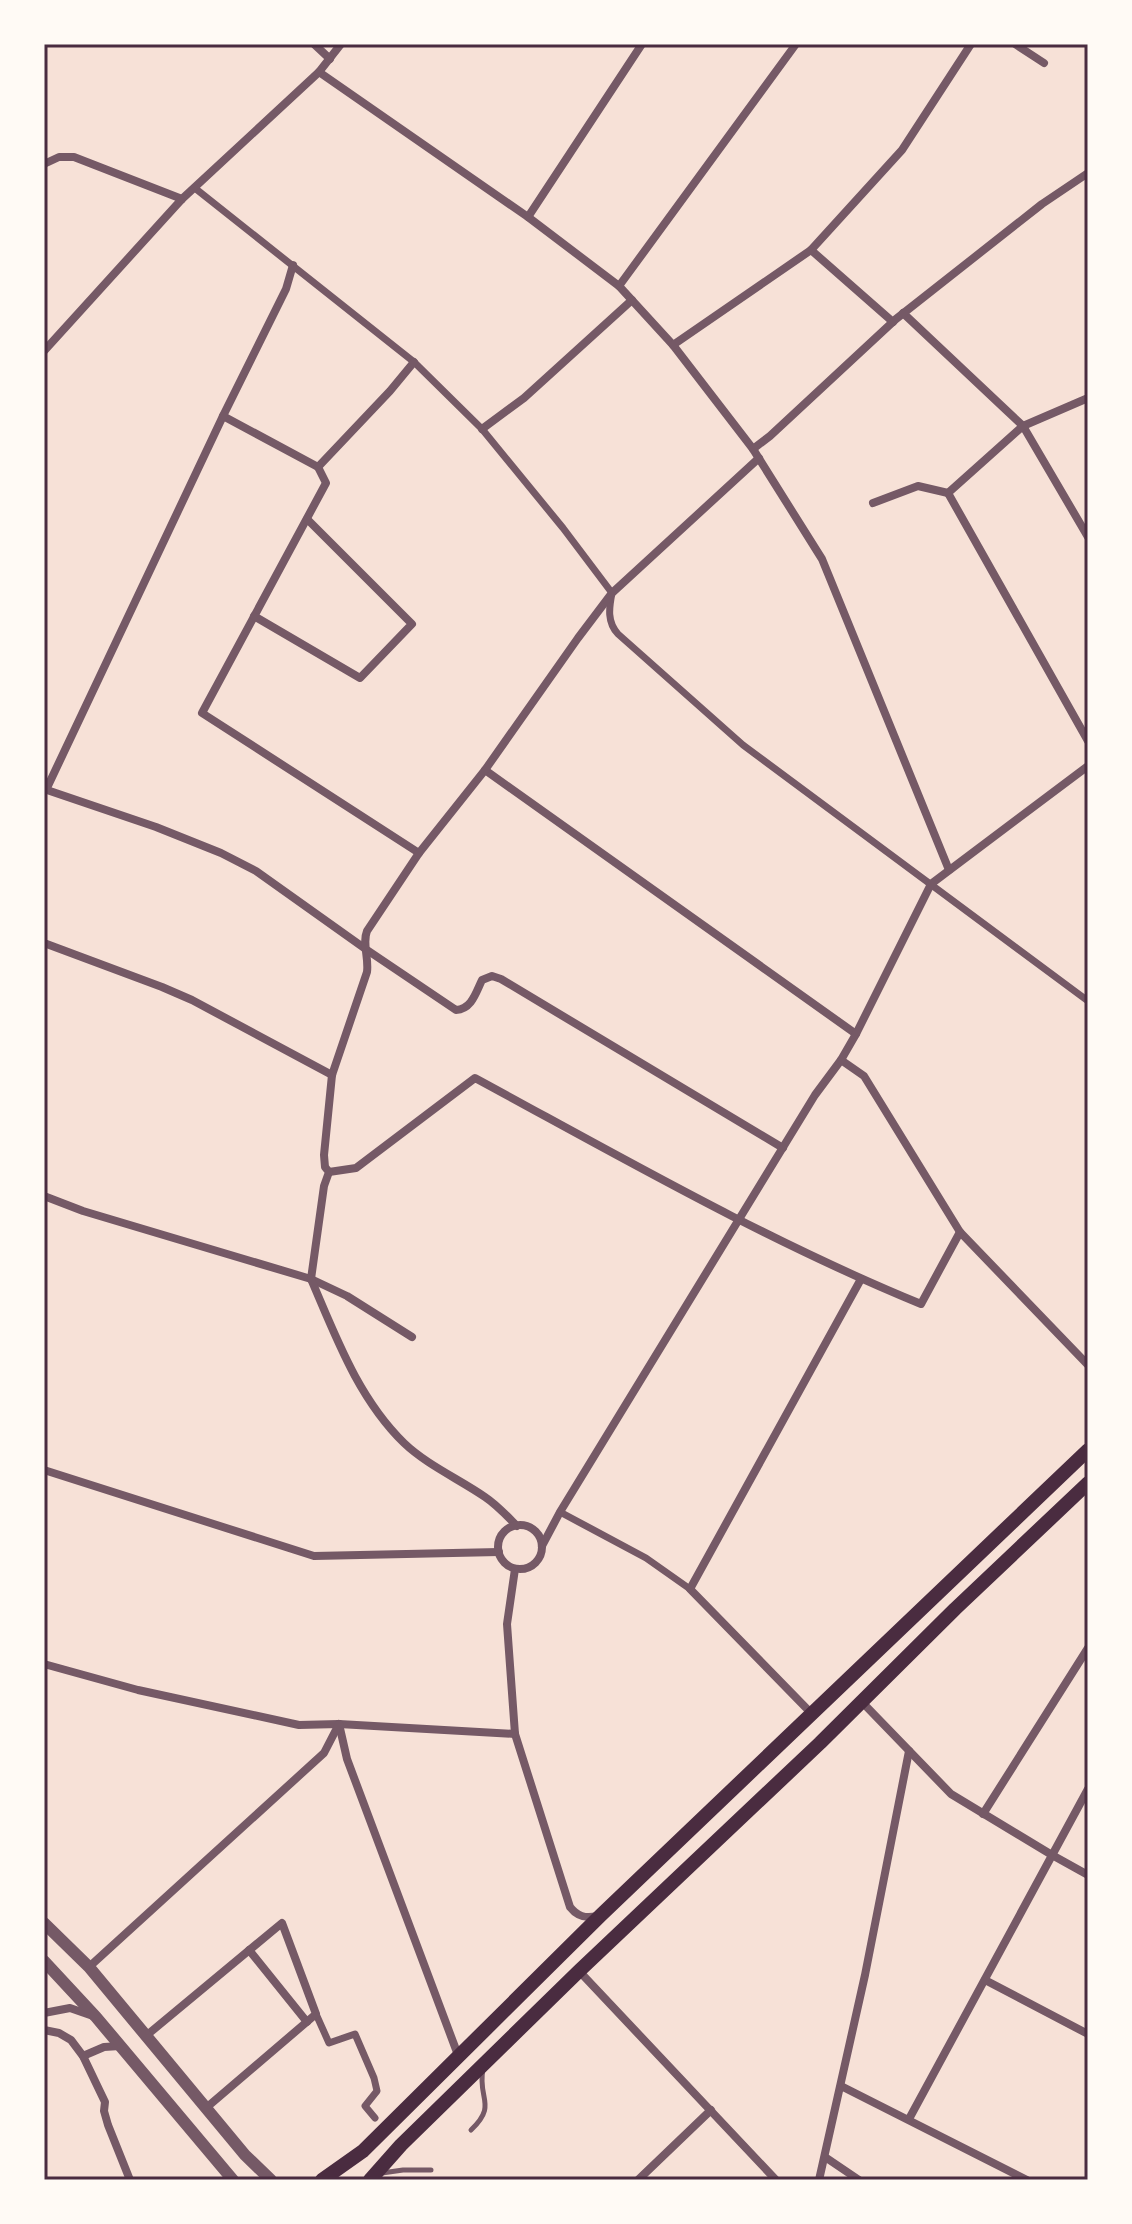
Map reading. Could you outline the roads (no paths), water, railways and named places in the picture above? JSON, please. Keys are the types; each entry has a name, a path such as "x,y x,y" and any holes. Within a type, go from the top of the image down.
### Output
{"main road":[{"path":"322,2180 363,2151 601,1915 1088,1450"},
{"path":"372,2178 401,2145 579,1971 1088,1483"}],"street":[{"path":"314,44 330,59"},
{"path":"44,351 182,199 319,72 341,44"},
{"path":"528,217 642,44"},
{"path":"619,286 796,44"},
{"path":"673,345 811,250 902,150 971,44"},
{"path":"1015,44 1044,63"},
{"path":"319,72 528,217 619,286 673,345 753,449 822,559 949,870"},
{"path":"44,164 59,157 74,157 182,199"},
{"path":"753,449 903,313 1042,204 1088,173"},
{"path":"196,189 414,362 482,429 612,593 610,619 618,634 743,745 1088,1001"},
{"path":"811,250 893,322"},
{"path":"293,265 286,289 45,789 156,827 231,857 275,883 456,1010 468,1006 482,980 492,976 501,979 783,1148"},
{"path":"482,429 524,398 632,300"},
{"path":"903,313 1023,426 1088,537"},
{"path":"318,467 414,362"},
{"path":"948,493 1023,426 1088,398"},
{"path":"223,416 318,467 326,483 202,713 419,853"},
{"path":"329,1172 325,1167 324,1155 332,1075 367,972 367,931 419,853 485,770 612,593 759,458"},
{"path":"873,503 918,486 948,493 1088,741"},
{"path":"254,616 360,678 412,624 307,519"},
{"path":"542,1546 534,1530 517,1526 508,1529 498,1543 505,1563 515,1569 524,1569 539,1559 542,1546 560,1512 815,1095 841,1060 931,884 1088,766"},
{"path":"485,770 856,1034"},
{"path":"44,943 192,1000 332,1075"},
{"path":"841,1060 864,1076 960,1232 1088,1365"},
{"path":"329,1172 356,1168 475,1078 740,1219 861,1279 921,1304 960,1232"},
{"path":"329,1172 324,1186 311,1279 349,1367 393,1430 417,1453 489,1499 517,1526"},
{"path":"44,1196 83,1211 311,1279 347,1296 412,1337"},
{"path":"690,1589 861,1279"},
{"path":"44,1470 314,1556 499,1552"},
{"path":"560,1512 646,1558 690,1589 812,1714"},
{"path":"515,1569 507,1624 515,1734 570,1907 580,1916 591,1918 601,1915"},
{"path":"983,1814 1088,1648"},
{"path":"44,1664 138,1690 299,1725 339,1724 515,1734"},
{"path":"861,1701 951,1794 1088,1875"},
{"path":"89,1967 324,1753 339,1724"},
{"path":"339,1724 347,1759 458,2055"},
{"path":"819,2180 909,1751"},
{"path":"909,2119 1088,1789"},
{"path":"44,1923 89,1967 245,2155 271,2180"},
{"path":"147,2035 282,1923 329,2043 355,2034 374,2078 377,2091 365,2106 375,2118"},
{"path":"249,1950 307,2022"},
{"path":"44,1961 96,2017 233,2180"},
{"path":"579,1971 776,2180"},
{"path":"985,1980 1088,2034"},
{"path":"44,2013 70,2008 96,2017"},
{"path":"206,2108 316,2014"},
{"path":"44,2030 71,2040 83,2056 105,2102 108,2125 130,2180"},
{"path":"83,2056 104,2047 120,2046"},
{"path":"841,2086 1027,2180"},
{"path":"638,2180 711,2110"},
{"path":"825,2157 859,2180"}],"lane":[{"path":"471,2130 486,2111 482,2077 485,2063"},
{"path":"372,2178 403,2170 431,2170"}]}
